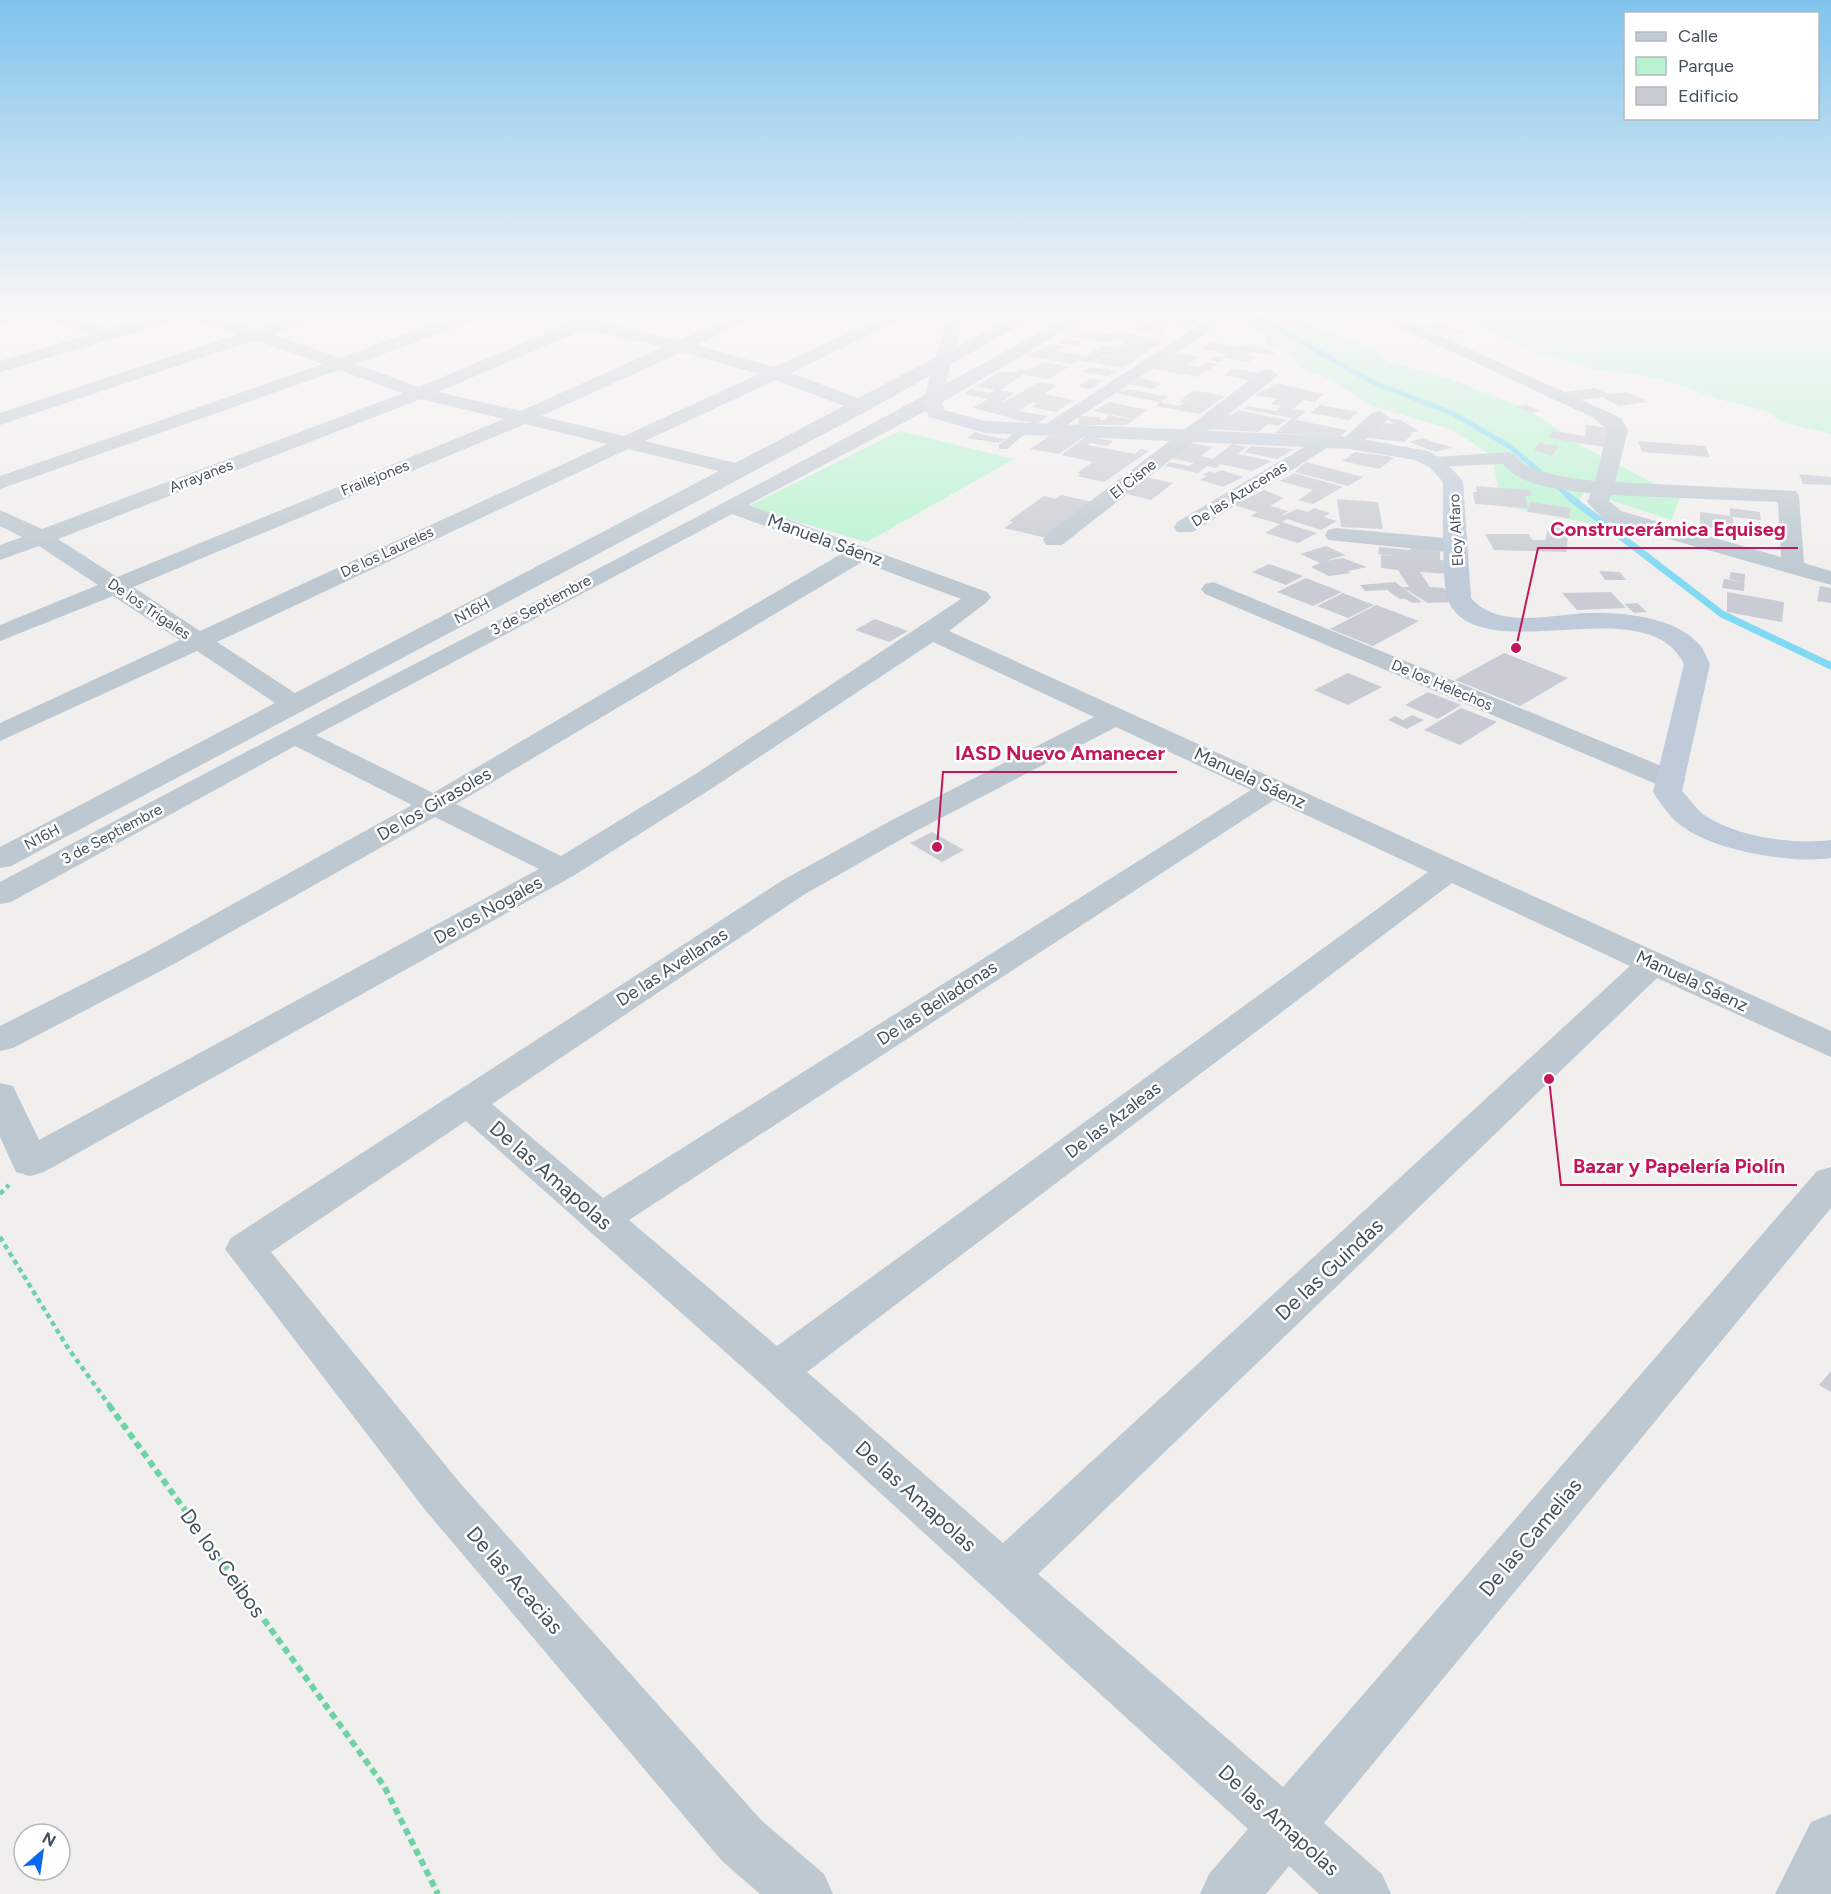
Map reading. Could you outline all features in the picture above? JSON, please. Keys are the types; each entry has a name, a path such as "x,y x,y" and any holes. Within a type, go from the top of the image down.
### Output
{"street":[{"path":"0,419 45,404"},
{"path":"0,483 221,404"},
{"name":"Arrayanes","path":"0,552 390,404"},
{"path":"464,404 736,469"},
{"name":"Frailejones","path":"0,634 552,404"},
{"name":"De los Laureles","path":"0,733 707,404"},
{"path":"858,404 862,406"},
{"name":"N16H","path":"0,859 296,705 736,469 865,404"},
{"name":"3 de Septiembre","path":"0,895 295,735 924,404"},
{"path":"933,404 936,413 985,427 1350,442 1421,455 1436,463 1508,458 1517,469 1557,483 1604,488 1788,496 1793,567"},
{"path":"1038,428 1076,404"},
{"name":"El Cisne","path":"1054,540 1229,404"},
{"path":"1580,404 1614,422 1618,430 1604,488 1598,501 1612,516 1831,579"},
{"path":"1350,442 1379,417"},
{"name":"De las Azucenas","path":"1185,527 1323,442"},
{"name":"Eloy Alfaro","path":"1436,463 1453,481 1459,599 1472,614 1502,624 1557,624 1590,620 1635,623 1668,633 1689,648 1697,664 1667,792 1693,821 1744,843 1810,852 1831,849"},
{"name":"Manuela Sáenz","path":"731,506 980,597 931,632"},
{"name":"De los Trigales","path":"0,517 40,537 195,641 296,705"},
{"path":"1336,535 1456,546"},
{"name":"De los Girasoles","path":"0,1040 162,957 434,806 860,553"},
{"name":"De los Helechos","path":"1213,589 1671,780"},
{"name":"Manuela Sáenz","path":"931,632 1831,1045"},
{"name":"De los Nogales","path":"0,1095 30,1162 562,869 704,781 931,632"},
{"name":"De las Avellanas","path":"245,1249 794,887 905,825 1116,716"},
{"path":"295,735 562,869"},
{"name":"De las Belladonas","path":"601,1218 1273,788"},
{"name":"De las Azaleas","path":"776,1371 1450,870"},
{"name":"De las Guindas","path":"1004,1574 1653,963"},
{"name":"De las Amapolas","path":"467,1102 776,1371 1362,1894"},
{"name":"De las Camelias","path":"1229,1894 1831,1181"},
{"name":"De las Acacias","path":"245,1249 466,1523 742,1841 804,1894"},
{"path":"1804,1894 1831,1842"}],"lane":[{"path":"1003,447 1038,428"}],"path":[{"name":"De los Ceibos","path":"0,1237 68,1348 384,1786 438,1894"}],"green space":[{"path":"1370,404 1516,404 1528,409 1582,446 1680,497 1672,520 1585,492 1575,505 1598,525 1503,506 1491,455 1453,430"},
{"path":"1740,404 1831,404 1831,434 1782,422 1766,411"},
{"path":"900,431 1014,459 867,542 747,507"}],"building":[{"path":"979,404 1028,404 1018,411 1048,416 1037,424 1008,418 1016,412 1008,417 973,408"},
{"path":"1036,404 1067,404 1056,412 1031,407"},
{"path":"1105,404 1121,404 1147,410 1134,419 1093,411"},
{"path":"1213,404 1200,414 1156,406"},
{"path":"1273,404 1299,404 1293,409 1306,411 1296,420 1347,430 1340,437 1274,433 1292,418 1244,409 1248,406 1275,411 1281,406"},
{"path":"1320,405 1358,412 1349,420 1311,413"},
{"path":"1527,405 1541,411 1530,413 1516,407"},
{"path":"1238,410 1287,420 1278,426 1269,424 1258,432 1206,429 1224,413 1231,415"},
{"path":"1109,415 1134,420 1126,425 1078,425 1079,416 1100,417 1100,420 1105,420"},
{"path":"1385,418 1400,420 1419,431 1410,433 1413,434 1404,442 1361,437 1376,421 1395,424"},
{"path":"1586,425 1609,428 1605,447 1548,438 1552,431 1585,436"},
{"path":"975,432 1006,439 999,443 967,438"},
{"path":"1049,436 1083,437 1059,454 1030,449"},
{"path":"1087,436 1113,441 1107,446 1091,443 1087,445 1135,454 1141,449 1149,451 1104,482 1077,476 1081,474 1077,473 1093,462 1061,455"},
{"path":"1422,438 1453,447 1436,452 1409,442"},
{"path":"1638,441 1705,446 1710,457 1642,452"},
{"path":"1191,443 1213,447 1201,456 1213,459 1232,444 1247,447 1238,454 1272,461 1252,471 1220,464 1216,468 1207,466 1198,473 1165,466 1170,462 1189,466 1194,463 1171,458"},
{"path":"1539,443 1559,446 1552,456 1534,450"},
{"path":"1252,446 1294,449 1277,459 1244,452"},
{"path":"1355,452 1394,458 1379,469 1342,461"},
{"path":"1306,462 1363,477 1348,486 1295,472"},
{"path":"1221,470 1243,477 1223,487 1200,480 1207,476 1202,475 1210,471 1215,473"},
{"path":"1294,473 1343,487 1313,504 1298,500 1313,490 1280,481"},
{"path":"1799,474 1831,477 1831,485 1803,484"},
{"path":"1141,476 1173,483 1151,500 1123,493"},
{"path":"1476,486 1530,490 1531,496 1525,496 1528,508 1475,504 1473,492 1477,492"},
{"path":"1264,490 1284,498 1270,506 1288,511 1279,517 1297,509 1308,512 1314,508 1330,513 1324,517 1337,521 1321,530 1287,519 1282,522 1317,533 1298,543 1265,533 1280,524 1251,516 1257,512 1234,505"},
{"path":"1061,495 1093,502 1046,538 1004,528 1013,522 1009,521 1044,496 1056,499"},
{"path":"1337,499 1378,502 1383,529 1341,527"},
{"path":"1530,502 1571,508 1569,518 1527,512"},
{"path":"1730,508 1760,512 1761,520 1733,517 1734,531 1700,526 1700,512 1730,516"},
{"path":"1549,526 1569,529 1566,552 1494,550 1485,534 1529,534 1532,540 1545,540"},
{"path":"1411,543 1440,546 1440,560 1449,561 1450,574 1420,572 1430,587 1444,588 1457,602 1428,603 1402,587 1409,587 1398,570 1381,568 1381,555 1393,556 1378,554 1379,547 1411,550"},
{"path":"1326,546 1346,555 1325,561 1343,558 1367,567 1348,571 1351,573 1329,576 1311,567 1320,563 1300,554"},
{"path":"1269,564 1303,576 1286,585 1252,572"},
{"path":"1599,571 1620,572 1626,580 1605,580"},
{"path":"1731,572 1745,574 1744,591 1722,588 1724,579 1742,582 1729,579"},
{"path":"1306,578 1342,592 1313,606 1277,592"},
{"path":"1395,582 1422,602 1412,603 1406,599 1400,599 1387,590 1365,591 1360,585"},
{"path":"1820,586 1831,588 1831,603 1817,601"},
{"path":"1611,592 1626,608 1577,610 1562,593"},
{"path":"1727,592 1784,602 1782,622 1727,612"},
{"path":"1343,593 1374,605 1348,618 1317,606"},
{"path":"1637,603 1647,612 1634,613 1624,604"},
{"path":"1376,605 1419,621 1373,646 1330,629"},
{"path":"875,619 908,631 889,642 855,630"},
{"path":"1504,653 1568,678 1520,706 1455,680"},
{"path":"1348,673 1382,687 1348,705 1314,690"},
{"path":"1428,692 1461,705 1438,719 1405,705"},
{"path":"1461,708 1497,722 1460,745 1424,730"},
{"path":"1412,715 1424,720 1407,729 1388,720 1395,716 1403,720"},
{"path":"932,832 964,850 942,862 910,843"},
{"path":"1831,1371 1831,1392 1819,1385"}],"waterway":[{"path":"1429,404 1454,414 1509,446 1570,497"},
{"path":"1568,496 1722,614 1831,666"}],"place":[{"name":"Construcerámica Equiseg","path":"1516,648"},
{"name":"IASD Nuevo Amanecer","path":"937,847"},
{"name":"Bazar y Papelería Piolín","path":"1549,1079"}]}
